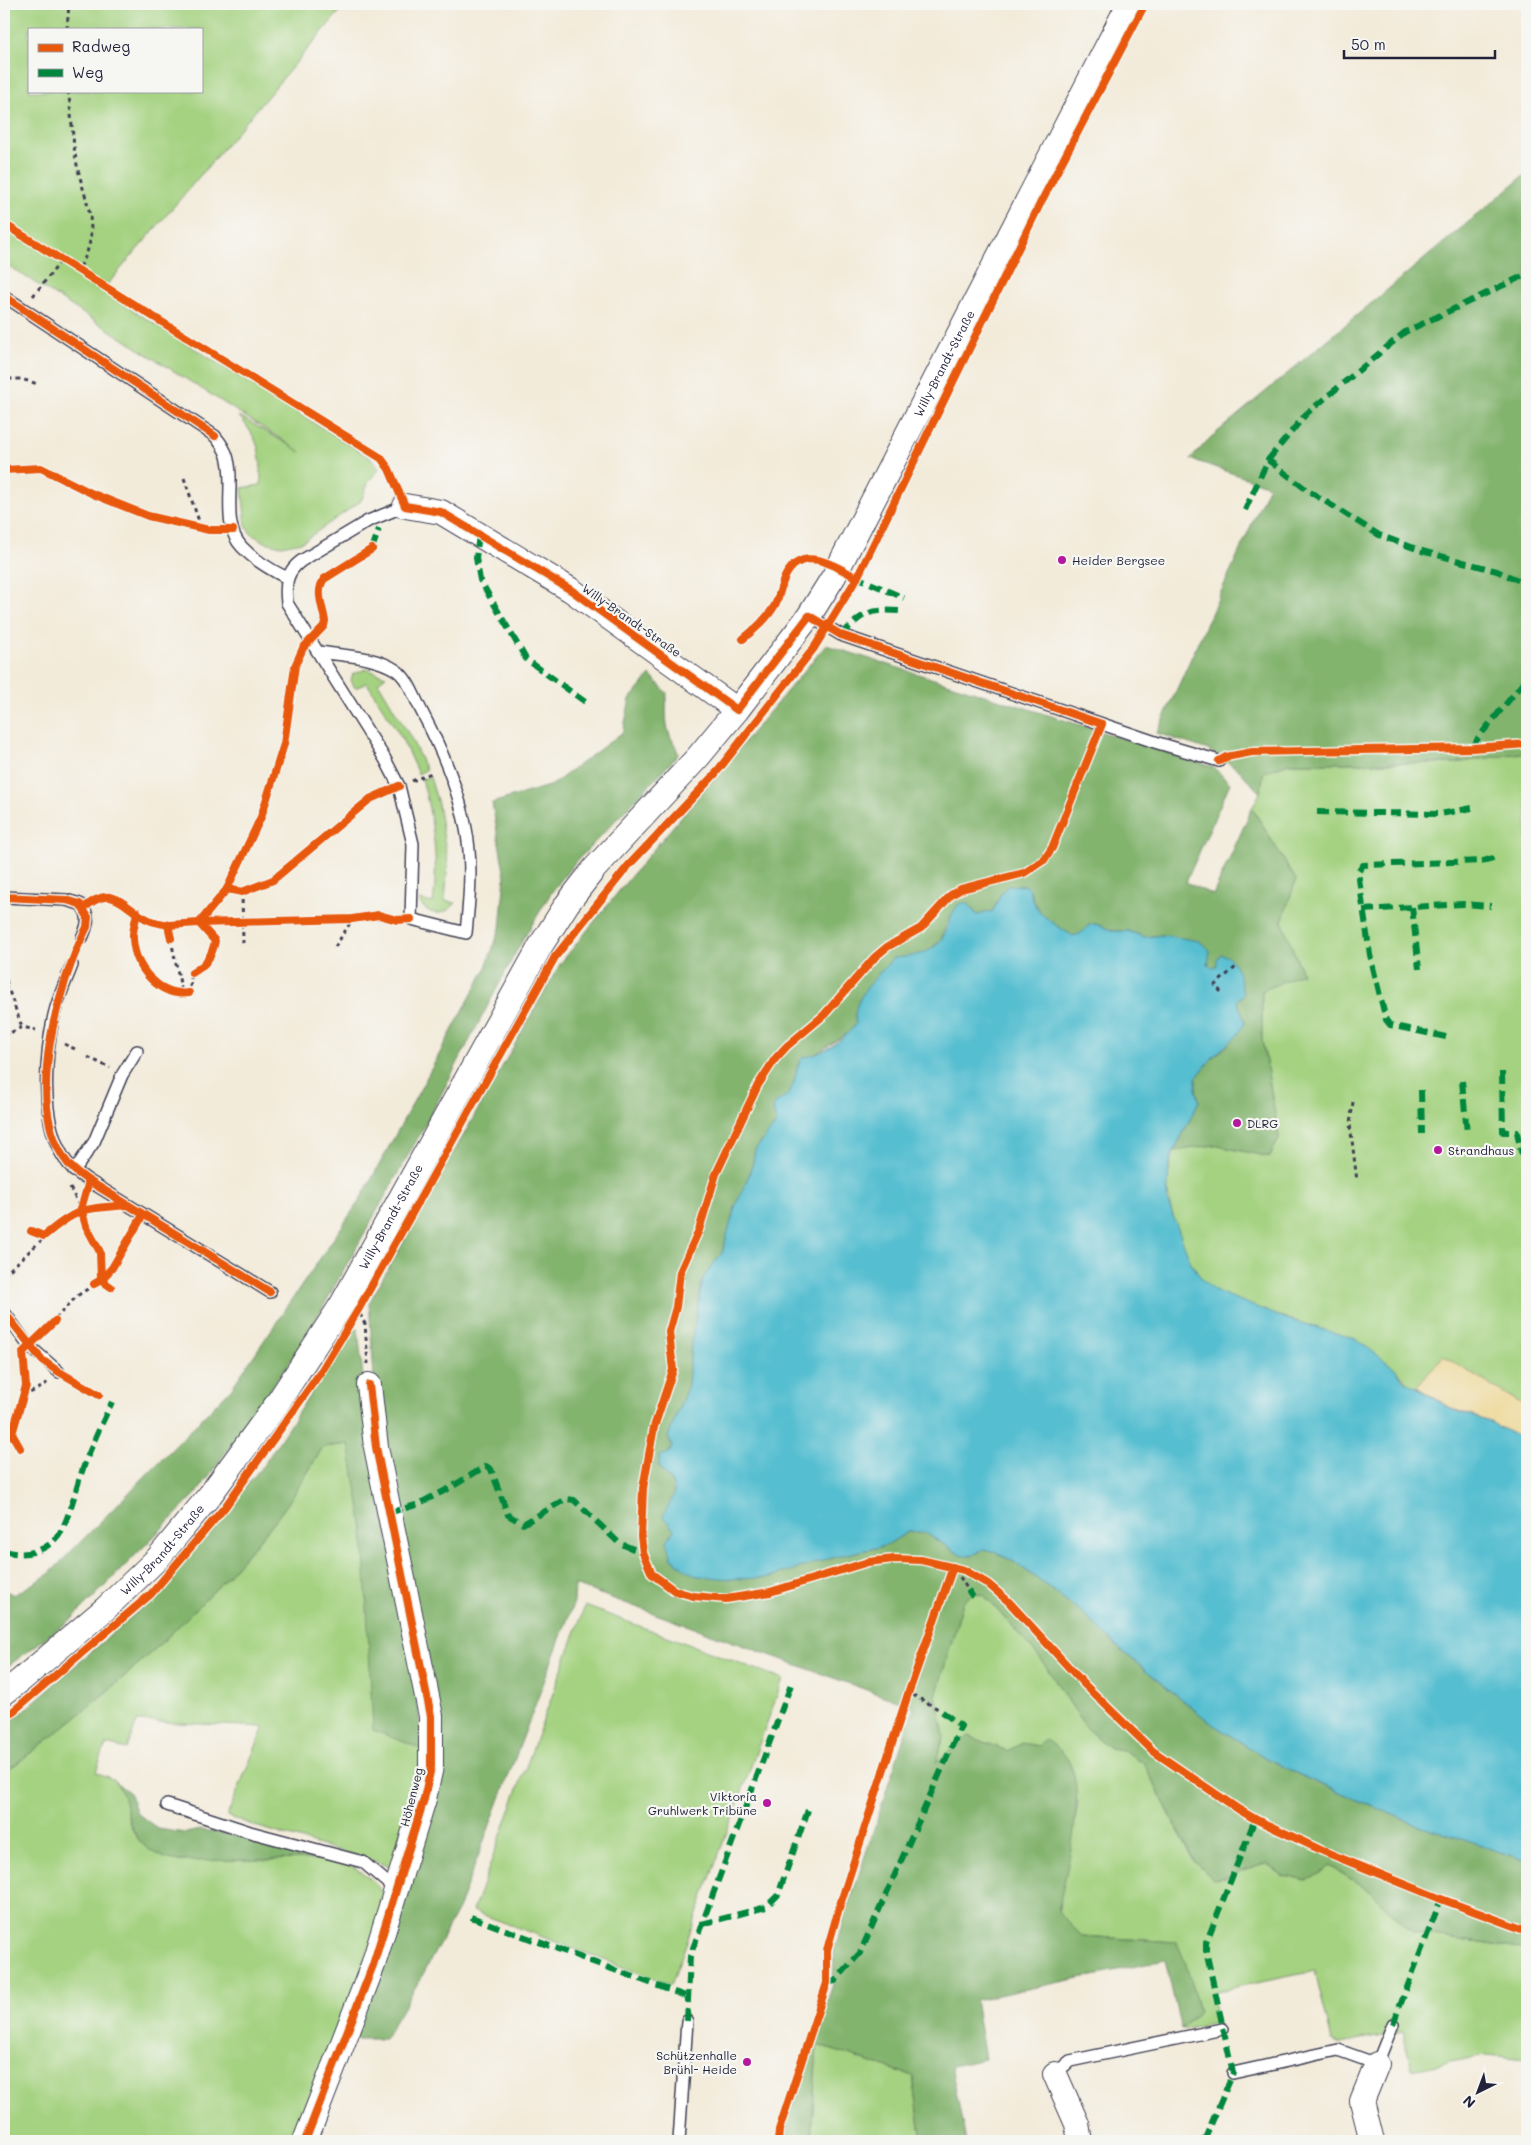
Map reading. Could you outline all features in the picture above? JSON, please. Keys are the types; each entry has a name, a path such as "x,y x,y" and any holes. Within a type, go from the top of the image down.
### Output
{"street":[{"name":"Willy-Brandt-Straße","path":"4,1692 22,1680 105,1609 158,1558 210,1495 276,1405 342,1304 541,945 567,904 594,869 698,757 738,710 808,616 834,576 1129,4"},
{"name":"Willy-Brandt-Straße","path":"405,506 441,512 562,585 738,710"},
{"name":"Höhenweg","path":"305,2141 373,1965 424,1798 431,1767 431,1716 376,1447 370,1385"},
{"path":"1372,2141 1362,2101 1377,2064"},
{"path":"1055,2074 1077,2124 1080,2141"}],"lane":[{"path":"4,296 215,436 228,457 233,530 241,546 271,570 287,578"},
{"path":"319,652 374,661 399,672 410,688 456,787 468,841 470,899 466,932 411,918 413,844 398,786 385,759 287,603 287,578 292,568 301,560 368,521 405,506"},
{"path":"808,616 841,635 1158,743 1219,761"},
{"path":"4,897 66,900 80,904 88,917 87,927 82,938"},
{"path":"72,964 54,1015 47,1066 47,1098 53,1137 63,1158 74,1171 89,1181 270,1292"},
{"path":"74,1171 94,1142 122,1075 136,1051"},
{"path":"4,1312 28,1345 57,1371"},
{"path":"167,1805 250,1832 363,1862 396,1891"},
{"path":"679,2141 686,2022"},
{"path":"1233,2073 1338,2050 1377,2064 1393,2024"},
{"path":"1055,2074 1070,2061 1223,2028"}],"path":[{"path":"67,28 70,4"},
{"path":"68,92 76,159 91,222 91,246 78,270"},
{"path":"4,224 381,458 389,469 405,506"},
{"path":"22,309 62,260"},
{"path":"4,386 9,379 21,379 38,384"},
{"path":"4,470 41,468 93,494 148,516 201,528 233,530"},
{"path":"184,478 201,528"},
{"path":"199,923 227,889 261,817 284,744 294,666 302,648 324,626 325,621 319,592 320,584 324,579 372,549"},
{"path":"227,889 242,892 273,880 370,799 447,766"},
{"path":"242,892 243,943"},
{"path":"84,908 100,897 111,896 149,920 168,925 352,920 379,915 397,920 411,918"},
{"path":"137,912 132,938 136,955 144,972 170,992 183,996 189,993 192,973 201,968 213,953 215,941 199,923"},
{"path":"335,947 352,920"},
{"path":"168,925 183,996"},
{"path":"1221,992 1215,985 1237,966"},
{"path":"6,980 6,988 22,1027"},
{"path":"4,1036 22,1027 40,1031 51,1037"},
{"path":"88,1057 112,1070"},
{"path":"1353,1102 1350,1124 1357,1181"},
{"path":"89,1181 81,1209 86,1226 100,1252 101,1280"},
{"path":"4,1276 44,1236 63,1220 81,1209 127,1205"},
{"path":"54,1322 77,1296 101,1280 112,1268 143,1215"},
{"path":"31,1231 44,1236"},
{"path":"101,1280 111,1287"},
{"path":"358,1310 365,1324 370,1385"},
{"path":"12,1434 26,1386 23,1352 28,1345"},
{"path":"23,1396 44,1386 57,1371"},
{"path":"4,1431 12,1434 20,1448"},
{"path":"960,1577 968,1590"},
{"path":"913,1695 940,1710"}],"green space":[{"path":"4,4 346,4 102,291 372,459 379,469 369,481 361,501 302,542 281,546 265,542 251,534 246,526 242,488 261,485 261,464 255,440 239,416 301,452 4,263"},
{"path":"1527,173 1527,752 1455,763 1289,763 1264,772 1260,793 1238,769 1208,750 1157,733 1269,486 1191,459 1209,439"},
{"path":"826,645 1213,767 1230,783 1186,882 1213,895 1252,808 1296,880 1282,921 1302,973 1262,991 1262,1039 1279,1137 1270,1157 1214,1145 1174,1151 1199,1101 1196,1078 1214,1056 1226,1047 1245,1022 1237,1001 1243,994 1217,966 1212,967 1208,965 1207,959 1163,935 1145,937 1128,931 1113,931 1096,924 1089,925 1081,933 1073,936 1046,918 1036,906 1031,891 1000,895 993,911 977,915 968,903 950,916 941,940 922,956 893,958 859,1000 856,1023 851,1031 813,1056 798,1063 792,1087 788,1094 774,1108 777,1123 755,1150 752,1168 735,1207 722,1254 703,1278 691,1344 688,1385 668,1437 672,1446 669,1453 660,1456 659,1467 670,1481 674,1490 674,1495 664,1516 674,1530 672,1558 697,1576 766,1578 842,1555 885,1546 908,1532 924,1532 959,1554 971,1556 983,1550 997,1553 1016,1563 1084,1614 1121,1650 1212,1724 1261,1755 1304,1777 1410,1822 1527,1861 1527,1950 1413,1933 1371,1892 1331,1866 1307,1881 1283,1876 1268,1864 1227,1877 1213,1879 1195,1862 1143,1762 1123,1750 1110,1748 1087,1729 1041,1659 984,1595 973,1593 963,1602 936,1696 944,1737 936,1762 969,1736 1007,1751 1023,1743 1038,1746 1046,1740 1060,1750 1070,1764 1075,1779 1076,1816 1058,1912 1082,1936 1176,1942 1185,1961 1199,2011 1181,2030 1165,1960 975,2000 985,2059 951,2066 966,2141 922,2141 913,2076 817,2045 811,2141 781,2141 833,1984 834,1950 914,1707 575,1585 574,1602 459,1907 422,1976 384,2039 349,2039 439,1778 376,1406 369,1303 560,964 632,875"},
{"path":"366,669 386,676 378,682 411,738 426,770 418,774 401,737 367,683 355,688 351,680 353,674"},
{"path":"650,675 667,693 666,713 668,728 678,755 572,866 551,893 518,948 424,1127 301,1346 197,1493 73,1618 4,1669 4,1590 14,1595 49,1574 231,1389 360,1200 485,970 500,928 505,877 492,803 552,785 623,732 630,699"},
{"path":"1527,752 1527,1441 1494,1424 1438,1401 1414,1387 1395,1368 1337,1337 1317,1328 1241,1303 1213,1288 1197,1275 1187,1256 1171,1209 1168,1182 1174,1151 1214,1145 1270,1157 1279,1137 1262,1039 1262,990 1302,973 1282,921 1296,880 1252,808 1260,793 1264,772 1289,763 1455,763"},
{"path":"430,777 438,804 448,863 445,901 456,903 447,910 438,913 428,911 420,903 420,900 433,903 435,887 434,840 422,779"},
{"path":"354,1327 358,1329 367,1415 418,1704 422,1749 373,1730 363,1529 349,1444 323,1447 280,1514 243,1558 180,1625 77,1717 4,1773 4,1728 156,1595 265,1463"},
{"path":"350,1444 363,1529 422,1749 408,1826 397,1868 227,1816 264,1727 137,1721 127,1749 106,1744 96,1772 113,1780 120,1787 124,1794 128,1816 135,1834 146,1848 154,1853 180,1861 319,1859 346,1862 370,1878 386,1896 351,2008 305,2109 293,2141 4,2141 4,1773 77,1717 180,1625 243,1558 280,1514 323,1447"},
{"path":"973,1593 984,1595 1041,1659 1087,1729 1110,1748 1123,1750 1143,1762 1194,1862 1224,1879 1254,1866 1268,1864 1283,1876 1307,1881 1330,1866 1371,1892 1413,1933 1527,1950 1527,2059 1486,2055 1412,2070 1403,2032 1340,2044 1332,2041 1315,1971 1212,1992 1217,2023 1181,2030 1199,2011 1176,1942 1082,1936 1058,1912 1078,1802 1038,1746 1023,1743 1007,1751 969,1736 935,1763 944,1737 936,1696 963,1602"},
{"path":"585,1606 783,1679 671,1985 473,1911"},
{"path":"116,1783 129,1792 137,1813 158,1829 185,1833 201,1830 252,1838 346,1862 319,1859 180,1861 162,1857 148,1849 136,1836 123,1796"},
{"path":"817,2045 913,2076 922,2141 811,2141"}],"sand":[{"path":"1443,1356 1527,1407 1527,1441 1490,1422 1453,1409 1417,1387"}],"water":[{"path":"1008,885 1027,886 1036,907 1050,921 1073,936 1081,933 1089,925 1096,924 1113,931 1128,931 1145,937 1163,935 1199,941 1210,950 1208,965 1212,967 1217,966 1217,959 1221,954 1227,956 1235,964 1243,994 1237,1001 1245,1022 1238,1035 1214,1056 1196,1078 1199,1101 1174,1151 1169,1166 1167,1200 1191,1263 1201,1278 1216,1291 1284,1318 1356,1339 1395,1368 1403,1379 1453,1410 1490,1422 1527,1441 1527,1861 1410,1822 1304,1777 1261,1755 1212,1724 1121,1650 1084,1614 1016,1563 997,1553 983,1550 971,1556 959,1554 924,1532 908,1532 885,1546 842,1555 766,1578 730,1579 697,1576 672,1558 667,1541 674,1530 663,1516 672,1500 674,1490 670,1481 659,1467 660,1456 669,1453 672,1446 668,1437 688,1385 691,1344 703,1278 722,1253 735,1207 752,1168 755,1150 777,1123 773,1111 774,1106 791,1090 798,1066 803,1057 825,1050 852,1029 856,1023 855,1014 861,997 873,980 893,958 917,955 930,950 941,939 952,914 960,903 967,903 977,915 993,911 1000,895"}],"marked path":[{"path":"1268,460 1306,414 1405,332 1527,274"},
{"path":"1245,510 1268,460 1307,490 1379,535 1422,551 1497,571 1527,584"},
{"path":"372,549 379,529"},
{"path":"479,535 476,558 480,580 526,659 588,704"},
{"path":"854,576 904,598"},
{"path":"841,635 867,614 880,611 899,611"},
{"path":"1473,748 1478,738 1527,678"},
{"path":"1317,812 1440,814 1472,808"},
{"path":"1446,1037 1390,1025 1386,1020 1370,955 1358,872 1363,865 1483,861 1496,857"},
{"path":"1363,910 1463,904 1491,906"},
{"path":"1412,907 1419,969"},
{"path":"1502,1072 1503,1132 1517,1132 1521,1152 1527,1152"},
{"path":"1462,1081 1467,1133"},
{"path":"1421,1090 1422,1134"},
{"path":"4,1551 32,1552 45,1547 56,1538 64,1524 81,1473 112,1402"},
{"path":"388,1513 416,1505 448,1489 486,1466 491,1469 508,1515 523,1524 566,1499 574,1500 619,1543 643,1553"},
{"path":"968,1590 973,1597"},
{"path":"687,2021 690,1956 792,1682"},
{"path":"827,1983 835,1981 860,1953 961,1726 940,1710"},
{"path":"702,1924 766,1907 778,1895 808,1810"},
{"path":"1204,2141 1233,2073 1206,1951 1206,1943 1255,1819"},
{"path":"1393,2024 1441,1899"},
{"path":"471,1917 688,1997"}],"cycle path":[{"path":"4,1719 151,1594 225,1507 320,1373 358,1310 555,957 628,866 715,774 814,648 857,578 1041,202 1145,4"},
{"path":"4,224 381,458 389,469 405,506 441,512 571,590 737,710 809,616 841,635 1102,724 1052,848 1044,860 1024,873 961,889 951,895 921,928 887,947 875,957 824,1015 787,1046 775,1059 758,1085 716,1174 699,1230 680,1272 676,1307 669,1332 673,1370 654,1427 643,1488 641,1537 643,1553 652,1574 675,1591 693,1596 726,1599 770,1592 868,1562 894,1559 921,1560 964,1570 988,1584 1008,1601 1085,1685 1153,1751 1238,1809 1323,1851 1441,1899 1527,1931"},
{"path":"4,296 215,436"},
{"path":"4,470 41,468 93,494 148,516 209,530 233,530"},
{"path":"171,938 168,925 199,923 227,889 261,817 284,744 295,666 303,648 324,626 325,621 320,600 321,584 324,579 372,549"},
{"path":"743,639 768,615 777,601 786,575 793,566 801,561 810,559 820,560 857,578"},
{"path":"1219,761 1226,757 1252,752 1473,748 1527,744"},
{"path":"227,889 242,892 273,880 370,799 399,786"},
{"path":"4,897 66,900 80,904 88,917 87,927 76,951 57,1010 46,1074 47,1105 53,1134 66,1162 89,1181 270,1292"},
{"path":"84,908 103,897 111,897 149,920 168,925"},
{"path":"137,912 133,939 138,960 144,970 150,978 168,990 178,993 189,993"},
{"path":"199,923 352,919 379,915 397,920 411,919"},
{"path":"192,973 208,960 215,941 199,923"},
{"path":"89,1181 81,1209 86,1226 100,1252 101,1280 94,1284"},
{"path":"31,1231 44,1236 65,1219 82,1211 127,1205"},
{"path":"111,1287 101,1280 112,1268 143,1215"},
{"path":"4,1312 42,1360 99,1395"},
{"path":"20,1448 12,1434 26,1386 23,1352 55,1321"},
{"path":"305,2141 373,1965 424,1799 431,1767 431,1716 376,1447 369,1385"},
{"path":"778,2141 779,2130 827,1983 827,1950 839,1908 908,1694 953,1567"}],"place":[{"name":"Heider Bergsee","path":"1062,560"},
{"name":"DLRG","path":"1237,1123"},
{"name":"Strandhaus","path":"1438,1150"},
{"name":"Viktoria Gruhlwerk Tribüne","path":"767,1803"},
{"name":"Schützenhalle Brühl- Heide","path":"747,2062"}]}
